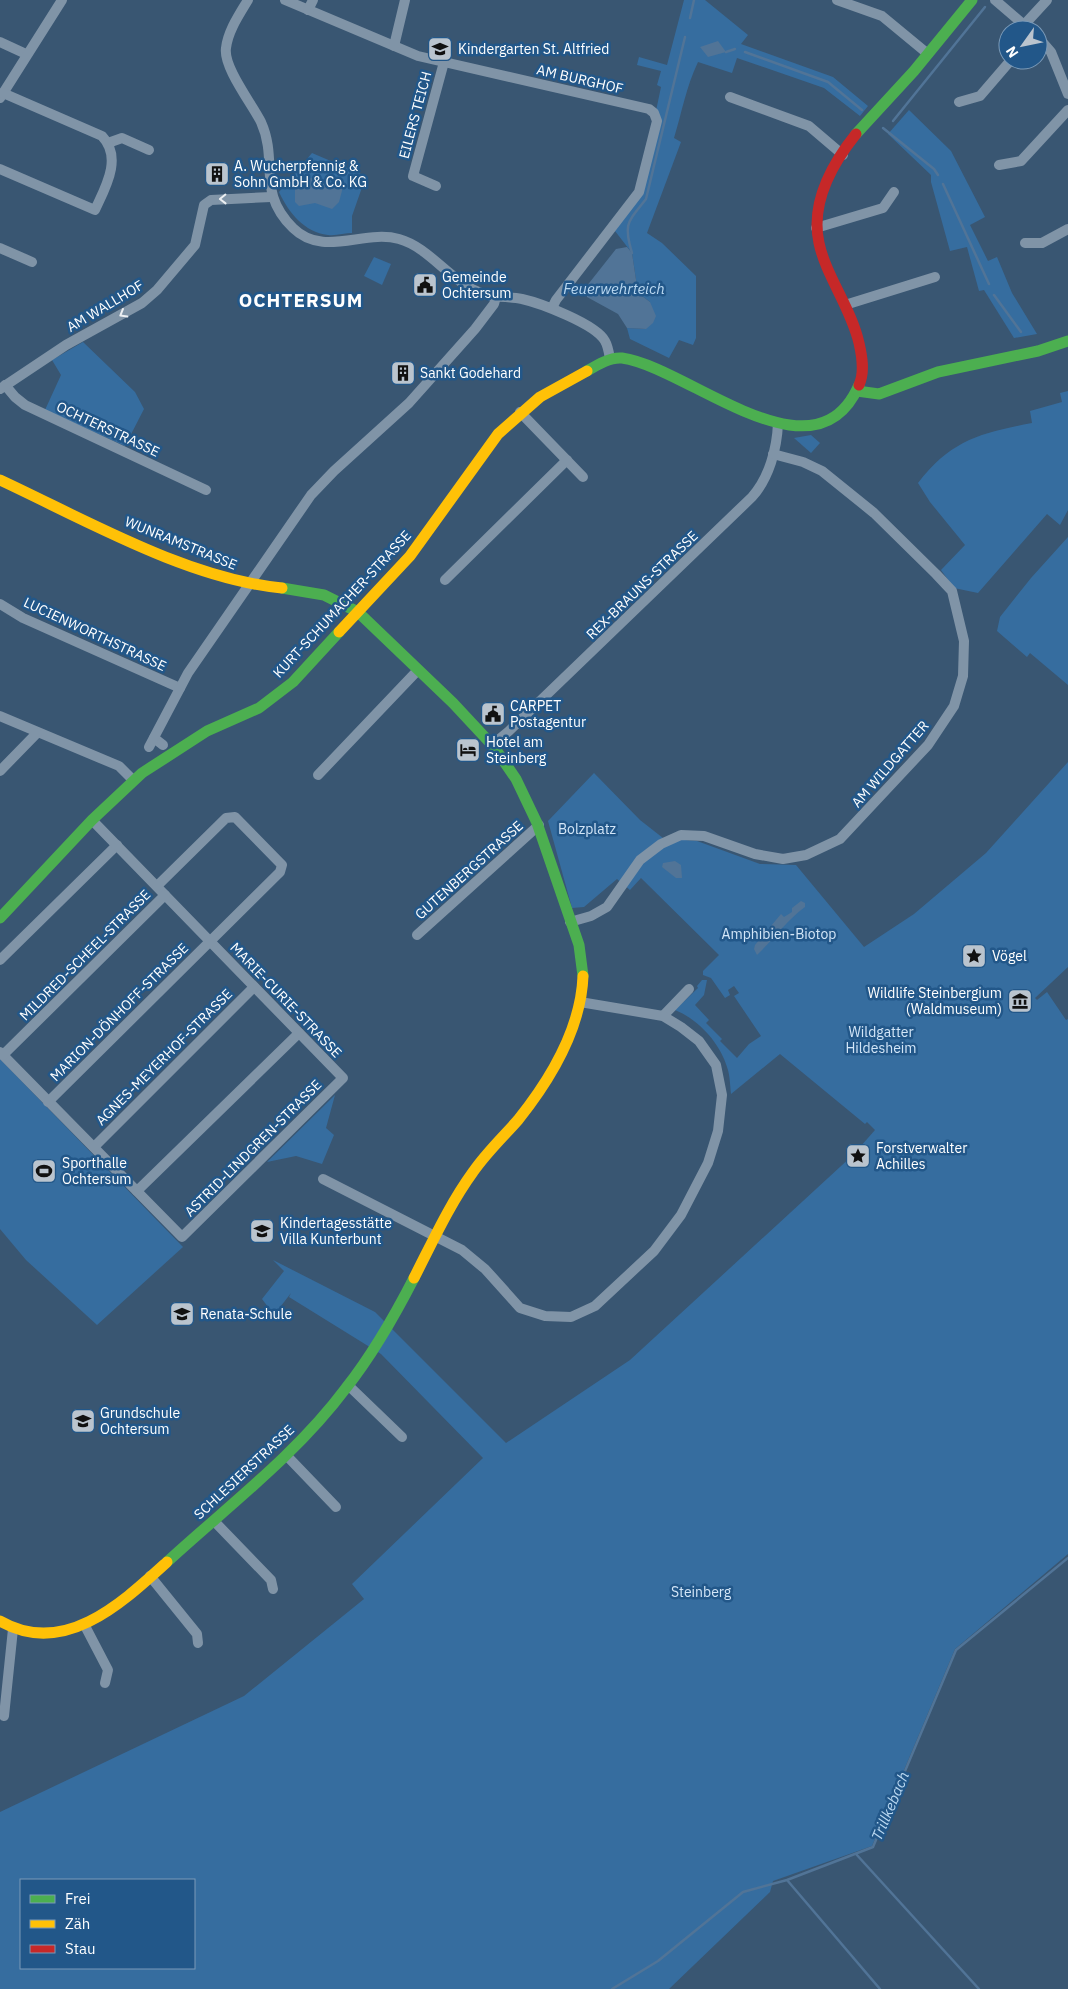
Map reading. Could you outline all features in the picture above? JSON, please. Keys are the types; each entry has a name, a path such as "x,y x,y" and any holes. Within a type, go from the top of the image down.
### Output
{"street":[{"path":"0,169 95,210 112,171 108,142 102,136 1,95 62,0"},
{"path":"248,0 232,28 225,49 228,63 267,137 271,197 285,219 303,236 324,242 339,243 389,237 398,238 418,249 473,290 496,297 521,299 552,308 600,335 606,341 610,359 628,359 645,365 760,418 778,423 805,426 827,420 845,408 857,391 861,377 863,356 860,338 824,258 816,228 823,189 828,176 842,155 850,150 870,129 906,86 913,72 972,0"},
{"name":"AM BURGHOF","path":"285,0 394,46 444,62 649,109 654,113 657,121 639,192 560,294 552,308"},
{"path":"308,10 313,0"},
{"path":"394,46 405,0"},
{"path":"837,0 882,16 928,54"},
{"path":"995,0 1018,20"},
{"path":"1033,20 1047,0"},
{"path":"0,42 26,54"},
{"path":"1048,49 1068,94"},
{"name":"EILERS TEICH","path":"436,186 413,176 444,62"},
{"path":"959,102 980,96 1002,70"},
{"path":"730,97 809,126 842,155"},
{"path":"1000,165 1021,161 1068,110"},
{"path":"108,142 122,138 149,150"},
{"path":"816,228 883,208 894,192"},
{"name":"AM WALLHOF","path":"3,387 66,345 142,303 157,290 195,245 204,205 211,200 271,197"},
{"path":"1025,243 1042,243 1068,229"},
{"path":"0,248 32,262"},
{"path":"845,304 935,277"},
{"path":"163,745 151,742 180,688 311,495 334,471 409,403 475,329 494,304 496,297"},
{"path":"857,391 879,394 938,372 1038,351 1068,341"},
{"name":"KURT-SCHUMACHER-STRASSE","path":"0,918 92,820 133,780 166,755 206,731 259,708 278,696 410,556 484,451 520,412 556,388 610,359"},
{"name":"OCHTERSTRASSE","path":"3,387 25,405 206,490"},
{"path":"520,412 583,477"},
{"name":"REX-BRAUNS-STRASSE","path":"492,745 530,711 752,498 762,484 773,454 778,423"},
{"name":"AM WILDGATTER","path":"570,922 591,916 607,907 640,860 661,844 681,835 704,836 754,854 784,858 806,855 840,839 928,745 954,706 963,676 964,641 952,591 874,513 822,471 803,462 773,454"},
{"path":"445,580 567,460"},
{"name":"WUNRAMSTRASSE","path":"0,480 159,552 230,580 308,591 333,598 357,612 375,626 492,745 516,779 539,825 570,922"},
{"name":"LUCIENWORTHSTRASSE","path":"0,604 23,618 180,688"},
{"path":"318,775 418,670"},
{"path":"0,716 119,766 133,780"},
{"path":"0,771 37,733"},
{"name":"MARIE-CURIE-STRASSE","path":"157,886 226,818 235,816 282,865 280,872 210,941"},
{"name":"MARIE-CURIE-STRASSE","path":"92,820 343,1078"},
{"name":"GUTENBERGSTRASSE","path":"417,935 539,825"},
{"path":"0,960 117,845"},
{"name":"MILDRED-SCHEEL-STRASSE","path":"2,1054 165,895"},
{"name":"SCHLESIERSTRASSE","path":"0,1621 13,1629 32,1633 52,1633 84,1624 118,1604 287,1456 349,1386 385,1332 436,1235 470,1176 511,1128 550,1074 571,1032 583,984 582,959 570,922"},
{"name":"MARION-DÖNHOFF-STRASSE","path":"48,1102 210,941"},
{"name":"AGNES-MEYERHOF-STRASSE","path":"94,1147 254,987"},
{"path":"663,1016 689,989"},
{"path":"322,1179 436,1235 462,1250 485,1269 520,1308 545,1316 571,1316 595,1306 654,1251 681,1215 708,1164 718,1131 722,1095 716,1065 699,1041 663,1016 580,1002"},
{"path":"2,1054 137,1191 299,1032"},
{"name":"ASTRID-LINDGREN-STRASSE","path":"137,1191 182,1237 343,1078"},
{"path":"349,1386 402,1437"},
{"path":"287,1456 336,1506"},
{"path":"214,1521 271,1580 273,1589"},
{"path":"150,1576 197,1634 198,1643"},
{"path":"84,1624 108,1670 105,1683"},
{"path":"4,1716 13,1629"}],"green space":[{"path":"684,0 705,0 748,35 741,44 833,77 868,106 860,116 824,88 737,58 732,73 698,62 687,90 674,138 681,142 647,233 662,243 696,276 696,338 693,345 679,340 669,358 630,339 627,328 646,329 650,302 638,293 632,253 615,231 639,192 661,87 657,85 661,71 637,65 639,57 667,65"},
{"path":"909,110 951,151 985,217 970,225 988,261 997,257 1012,293 1037,334 1014,338 984,290 979,291 967,247 950,251 931,182 931,175 888,134"},
{"path":"312,153 366,176 352,216 352,233 328,235 312,230 298,220 287,207 279,192"},
{"path":"374,257 391,264 382,285 364,276"},
{"path":"83,342 135,392 144,409 125,446 45,410 61,375 52,360"},
{"path":"1068,391 1068,510 1060,525 1047,514 978,593 954,588 941,570 965,545 930,502 918,483 930,468 955,448 982,435 1032,423 1030,411 1062,402 1060,393"},
{"path":"811,435 820,443 811,453 794,438"},
{"path":"1068,537 1068,685 1030,653 1027,657 997,631 1000,617 1031,578"},
{"name":"Steinberg","path":"1068,762 1068,967 1035,998 1037,1000 1047,992 1066,1020 1068,1019 1068,1554 955,1649 872,1846 773,1881 770,1892 669,1989 0,1989 0,1812 244,1696 364,1599 352,1584 483,1458 381,1354 289,1297 291,1293 274,1315 262,1299 284,1271 273,1260 375,1312 506,1443 630,1360 853,1155 875,1130 867,1122 865,1124 780,1054 731,1094 727,1067 714,1041 692,1019 675,1010 698,988 697,986 702,980 707,980 704,995 695,1005 709,1020 706,1023 722,1039 720,1041 737,1058 749,1044 761,1036 734,996 739,993 734,986 728,990 730,995 725,998 711,978 703,975 703,971 719,955 641,878 630,890 617,879 584,907 572,908 548,821 594,773 640,820 663,838 697,841 760,864 796,865 864,947 914,914 986,853"},
{"path":"0,1059 183,1247 97,1325 26,1260 0,1229"},
{"path":"335,1095 326,1128 334,1135 322,1164 296,1156 267,1162"}],"water":[{"path":"718,41 726,52 708,57 700,47"},
{"path":"306,178 314,178 343,187 339,202 332,209 315,203 299,206 295,202 295,188"},
{"name":"Feuerwehrteich","path":"627,247 632,253 638,293 650,302 656,316 653,323 646,329 627,328 618,314 587,297 586,287 616,249"},
{"path":"675,861 681,865 682,878 676,878 662,867 663,863"},
{"path":"801,901 805,903 805,907 757,955 754,949 755,945 781,914 784,917 792,912 792,908"}],"waterway":[{"path":"690,18 694,0"},
{"path":"893,121 985,7"},
{"path":"632,253 628,235 629,223 646,199 685,37"},
{"path":"726,52 735,49"},
{"path":"745,52 828,82 862,110"},
{"path":"883,128 934,169 938,175"},
{"path":"943,184 989,284"},
{"path":"994,295 1021,332"},
{"name":"Trillkebach","path":"612,1989 658,1961 743,1892 787,1880 873,1847 956,1650 1068,1558"},
{"path":"856,1854 979,1989"},
{"path":"787,1880 880,1989"}],"traffic: fast":[{"path":"856,134 914,71 972,0"},
{"path":"857,391 879,394 938,372 1038,351 1068,341"},
{"path":"587,371 608,360 622,358 649,366 749,413 782,424 813,425 839,413 859,385"},
{"path":"282,588 324,595 358,612 453,703 494,747 516,779 537,823 579,945 583,976"},
{"path":"0,918 92,820 142,773 207,731 259,708 293,682 339,632"},
{"path":"167,1562 261,1479 306,1436 356,1375 374,1349 414,1278"}],"traffic: slow":[{"path":"339,632 410,556 498,434 540,397 587,371"},
{"path":"0,480 138,546 174,560 210,573 282,588"},
{"path":"414,1278 441,1224 464,1185 483,1158 530,1105 552,1071 570,1034 581,996 583,976"},
{"path":"0,1621 24,1631 47,1633 69,1629 91,1621 111,1608 131,1594 167,1562"}],"traffic: jam":[{"path":"856,134 839,158 825,184 820,198 817,228 822,255 850,317 859,343 862,359 859,385"}],"place":[{"name":"Kindergarten St. Altfried","path":"440,49"},
{"name":"A. Wucherpfennig & Sohn GmbH & Co. KG","path":"217,174"},
{"name":"Gemeinde Ochtersum","path":"425,285"},
{"name":"Sankt Godehard","path":"403,373"},
{"name":"CARPET Postagentur","path":"493,714"},
{"name":"Hotel am Steinberg","path":"468,750"},
{"name":"Vögel","path":"974,956"},
{"name":"Wildlife Steinbergium (Waldmuseum)","path":"1020,1001"},
{"name":"Forstverwalter Achilles","path":"858,1156"},
{"name":"Sporthalle Ochtersum","path":"44,1171"},
{"name":"Kindertagesstätte Villa Kunterbunt","path":"262,1231"},
{"name":"Renata-Schule","path":"182,1314"},
{"name":"Grundschule Ochtersum","path":"83,1421"}],"district":[{"name":"OCHTERSUM","path":"301,300"}],"park label":[{"name":"Bolzplatz","path":"587,829"},
{"name":"Amphibien-Biotop","path":"779,934"},
{"name":"Wildgatter Hildesheim","path":"881,1040"}]}
